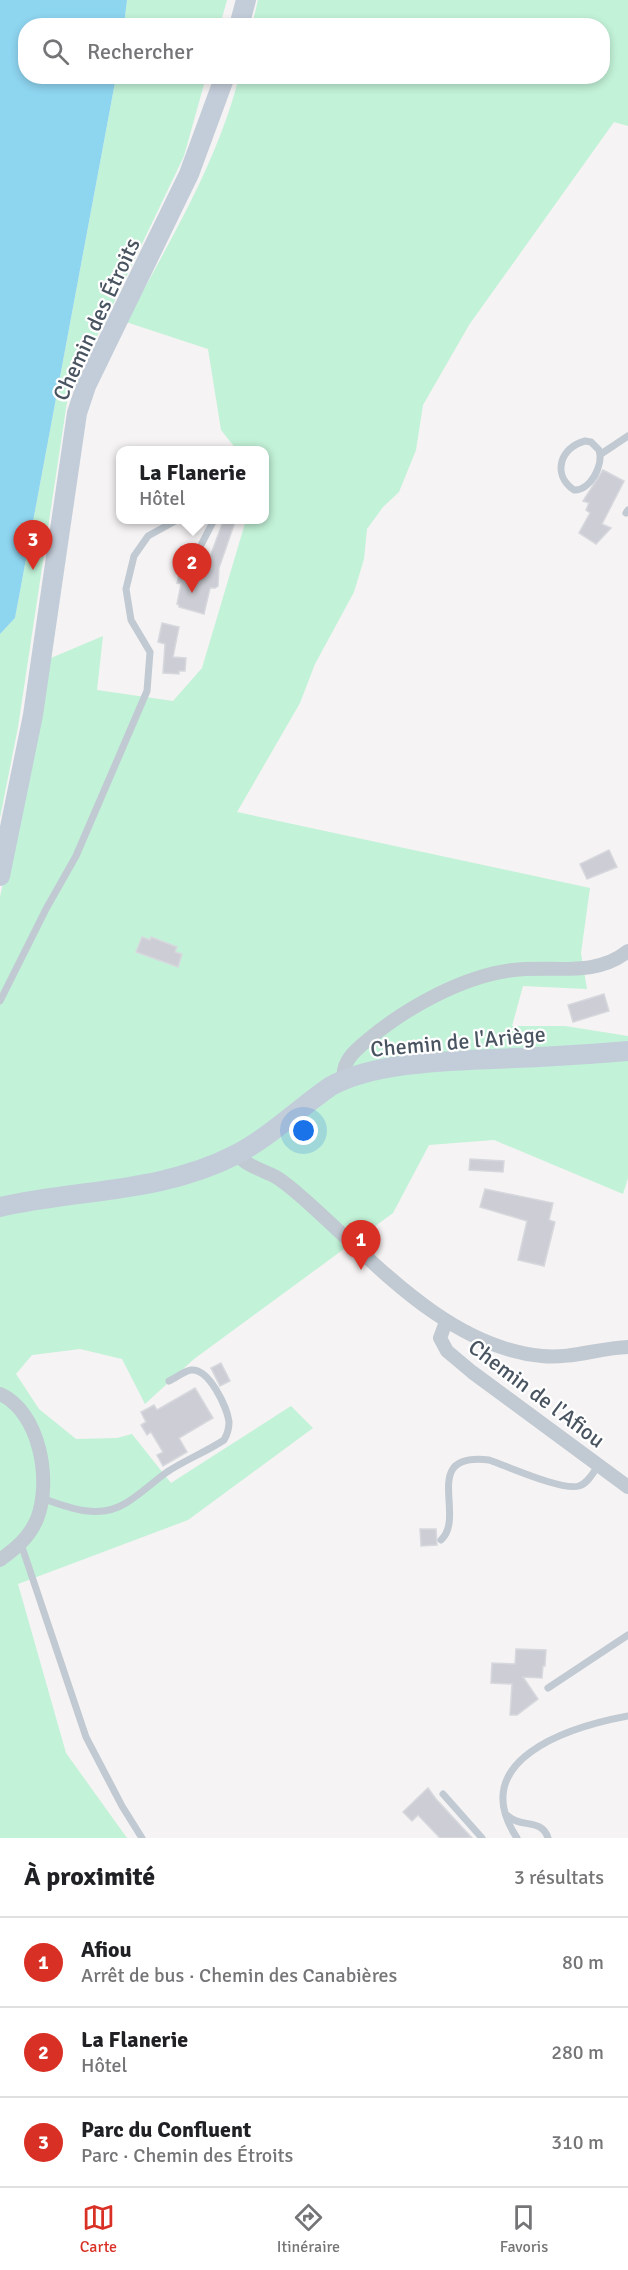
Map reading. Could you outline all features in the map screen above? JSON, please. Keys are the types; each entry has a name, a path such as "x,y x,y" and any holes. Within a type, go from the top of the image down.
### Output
{"main road":[{"path":"241,18 246,0"},
{"name":"Chemin des Étroits","path":"0,876 33,715 77,413 86,386 189,174 222,84"},
{"name":"Chemin de l'Ariège","path":"0,1207 154,1183 211,1167 237,1154 319,1094 344,1079 403,1066 628,1051"}],"street":[{"path":"344,1079 346,1061 379,1030 444,991 513,970 602,966 617,960 628,951"},
{"path":"237,1154 241,1160 278,1179 303,1198 370,1259 446,1322 484,1340 522,1354 567,1357 628,1347"},
{"name":"Chemin de l'Afiou","path":"446,1322 440,1338 447,1352 628,1487"},
{"path":"0,1394 26,1416 35,1434 42,1498 37,1518 21,1544 0,1560"}],"lane":[{"path":"601,454 628,436"},
{"path":"585,441 591,442 596,445 601,454 601,462 586,487 574,490 568,486 561,469 562,461 571,446 585,441"},
{"path":"0,1001 46,909 76,856 147,691 150,652 131,620 126,589 135,556 148,536 168,524"},
{"path":"201,545 212,524"},
{"path":"42,1498 83,1511 99,1513 114,1510 168,1472 224,1440 228,1433 229,1421 210,1380 202,1372 191,1370 169,1381"},
{"path":"441,1540 448,1528 449,1482 454,1467 460,1462 478,1458 489,1460 556,1484 570,1486 578,1486 587,1481 598,1466"},
{"path":"21,1544 86,1737 122,1806 142,1838"},
{"path":"548,1688 628,1635"},
{"path":"517,1838 504,1812 501,1797 504,1784 518,1761 551,1740 596,1724 628,1716"},
{"path":"443,1794 482,1838"},
{"path":"504,1812 512,1820 535,1824 543,1828 548,1838"}],"green space":[{"path":"127,0 227,0 222,18 125,18"},
{"path":"258,0 628,0 628,126 614,122 469,325 423,405 416,450 399,492 383,507 367,529 364,559 354,592 315,664 300,703 237,812 590,888 581,953 587,989 523,986 512,1026 565,1026 628,1036 628,1178 623,1194 494,1140 429,1145 393,1213 194,1359 145,1404 122,1359 80,1349 32,1355 16,1374 39,1409 76,1439 117,1438 132,1434 171,1483 291,1406 313,1428 188,1520 18,1584 66,1753 127,1838 0,1838 0,897 51,658 103,636 97,690 173,701 202,668 245,524 269,524 269,446 234,446 221,430 208,349 126,322 205,172 230,109 237,84 610,84 610,18 254,18"},
{"path":"115,84 204,84 184,156 107,317 77,374 67,402 18,727 0,818 0,634 15,618"}],"water":[{"path":"0,0 127,0 125,18 18,18 18,84 115,84 15,618 0,634"}],"building":[{"path":"603,470 624,481 602,524 611,528 596,544 579,533 590,513 586,510 589,503 583,501"},
{"path":"222,524 234,524 219,568 218,586 210,588 204,614 179,607 177,604 181,584 177,583 182,562 195,565 198,560 208,562"},
{"path":"162,623 179,627 173,657 186,658 185,671 179,671 179,674 163,673 165,644 158,642"},
{"path":"609,850 617,867 587,879 580,864"},
{"path":"142,937 150,940 151,937 177,947 175,952 182,954 178,967 136,952"},
{"path":"604,994 609,1011 573,1022 568,1005"},
{"path":"470,1159 504,1161 503,1172 469,1170"},
{"path":"485,1189 553,1203 549,1220 555,1222 544,1266 518,1260 527,1221 480,1207"},
{"path":"221,1363 230,1381 220,1386 211,1368"},
{"path":"195,1388 213,1418 179,1438 187,1452 163,1466 157,1455 163,1452 151,1432 147,1435 141,1425 146,1422 141,1412 154,1405 157,1410"},
{"path":"420,1529 436,1529 437,1545 421,1546"},
{"path":"516,1649 546,1650 545,1666 543,1666 542,1678 523,1677 538,1699 517,1715 510,1715 512,1684 491,1683 492,1663 515,1664"},
{"path":"428,1788 472,1838 440,1838 418,1815 412,1821 403,1812"}],"place":[{"name":"Parc du Confluent","path":"33,570"},
{"name":"La Flanerie","path":"192,593"},
{"name":"Afiou","path":"361,1270"}]}
